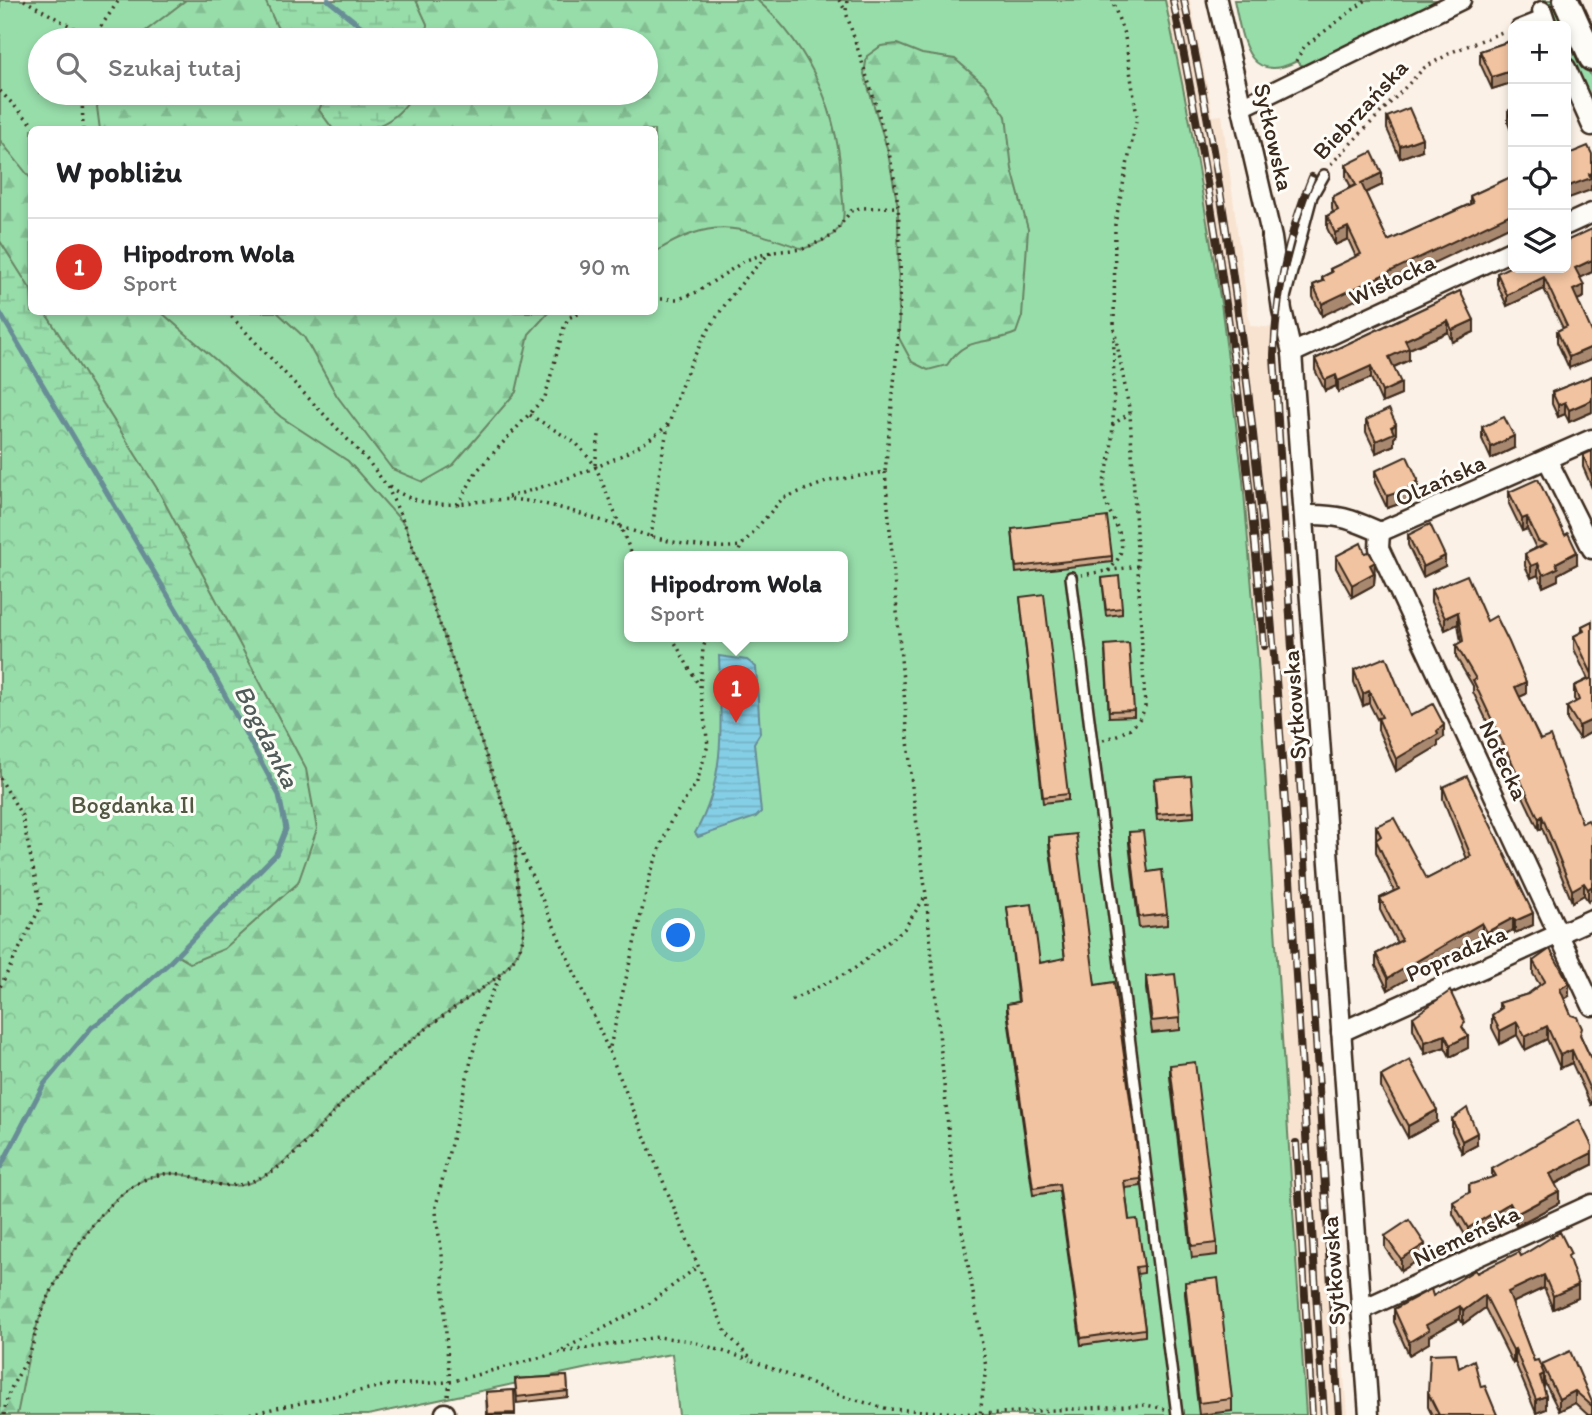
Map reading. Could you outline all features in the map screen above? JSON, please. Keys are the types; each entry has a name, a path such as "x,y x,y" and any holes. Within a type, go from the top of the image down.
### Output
{"main road":[{"path":"1566,0 1592,58"}],"street":[{"name":"Sytkowska","path":"1217,0 1272,238 1282,310 1292,353 1368,1415"},
{"path":"1242,107 1461,0"},
{"path":"1571,79 1592,126"},
{"path":"1571,223 1592,213"},
{"name":"Wisłocka","path":"1292,353 1508,252"},
{"name":"Olzańska","path":"1305,515 1334,514 1380,532 1592,439"},
{"path":"1547,459 1592,549"},
{"name":"Notecka","path":"1380,532 1379,548 1592,1006"},
{"name":"Popradzka","path":"1340,1032 1592,919"},
{"name":"Niemeńska","path":"1361,1310 1592,1204"}],"lane":[{"name":"Biebrzańska","path":"1282,310 1309,207 1324,175"},
{"path":"1071,577 1177,1414"}],"path":[{"path":"24,0 74,28"},
{"path":"100,28 119,0"},
{"path":"839,0 846,12 887,148 898,207 899,338 885,472 912,786 926,895 953,1179 986,1367 980,1414"},
{"path":"846,12 847,0"},
{"path":"1108,570 1119,561 1122,547 1120,532 1104,493 1112,425 1115,224 1137,117 1125,37 1112,0"},
{"path":"1291,68 1304,47 1366,0"},
{"name":"Biebrzańska","path":"1324,175 1367,124 1424,68 1452,52 1508,29"},
{"path":"0,90 34,126"},
{"path":"82,105 83,126"},
{"path":"658,299 680,299 697,292 746,260 771,252 803,249 832,236 851,211 860,208 898,207"},
{"path":"651,537 669,422 687,371 726,302 746,276 771,252"},
{"path":"231,315 387,486 410,500 433,506 503,499 551,485 654,438 669,422"},
{"path":"458,505 476,472 545,397 568,318 576,315"},
{"path":"1092,743 1126,733 1141,720 1144,707 1130,413 1114,328"},
{"path":"1112,425 1130,413"},
{"path":"530,415 576,443 595,466 630,551"},
{"path":"595,466 599,435"},
{"path":"739,551 783,498 829,481 885,472"},
{"path":"387,486 405,525 515,838 609,1051 726,1333 753,1361"},
{"path":"503,499 531,501 651,537 715,549 741,546"},
{"path":"1071,577 1138,566"},
{"path":"675,642 700,688"},
{"path":"609,1051 651,872 670,824 697,782 708,744 700,688 705,642"},
{"path":"0,778 22,816 41,906 0,987"},
{"path":"445,1414 450,1382 436,1206 482,1015 501,972 519,949 525,923 517,881 515,838"},
{"path":"792,1000 853,970 904,929 926,895"},
{"path":"4,1415 14,1378 30,1354 40,1317 65,1266 95,1219 124,1194 156,1175 184,1173 209,1184 236,1187 263,1177 285,1161 360,1084 418,1034 501,972"},
{"path":"557,1353 646,1306 697,1267"},
{"path":"243,1415 388,1385 450,1382 557,1353 658,1337 691,1341 753,1361 842,1396 888,1409 980,1414 1146,1405 1177,1414"}],"shaded area":[{"path":"1165,0 1190,0 1213,116 1222,115 1250,326 1279,328 1277,388 1321,1086 1347,1415 1306,1415 1258,661 1243,480 1221,303 1199,171"}],"green space":[{"path":"0,0 1165,0 1190,122 1221,303 1243,480 1258,661 1306,1415 679,1415 672,1354 588,1368 368,1415 0,1415"},
{"path":"186,0 757,0 794,40 820,86 836,136 843,219 831,236 803,249 762,235 728,228 695,233 658,250 658,126 99,126 98,105 658,105 658,28 150,28"},
{"path":"265,0 416,0 427,24 427,28 277,27"},
{"path":"1234,0 1439,0 1302,66 1297,61 1267,68 1257,63 1249,54"},
{"path":"1543,0 1555,0 1565,21 1550,21"},
{"path":"1571,34 1592,78 1592,115 1571,68"},
{"path":"897,44 922,54 955,59 984,84 1006,116 1012,169 1028,229 1022,316 1016,333 970,345 955,355 947,365 928,370 912,362 899,338 898,207 887,148 864,74 867,56 881,46"},
{"path":"321,105 406,105 390,120 376,126 331,126 319,110"},
{"path":"0,140 28,175 28,315 164,315 281,417 348,461 405,525 515,838 516,875 524,931 520,948 507,968 391,1057 348,1096 302,1145 264,1176 234,1186 186,1175 158,1175 139,1182 120,1196 86,1233 58,1277 32,1341 17,1415 0,1415"},
{"path":"0,241 28,285 28,315 47,315 158,490 306,769 317,829 298,883 224,949 190,963 170,951 0,457"},
{"name":"Bogdanka II","path":"0,313 201,651 279,795 286,829 276,854 168,964 118,1009 92,1027 44,1084 0,1168"},
{"path":"280,315 546,315 529,334 516,392 453,465 423,482 392,469 337,396 304,337"}],"water":[{"path":"719,656 747,660 756,667 760,733 754,743 761,812 756,817 698,837 695,833 713,791 720,747"}],"building":[{"path":"1508,42 1508,72 1492,77 1480,51"},
{"path":"1409,108 1422,138 1400,146 1387,117"},
{"path":"1588,146 1592,154 1592,173 1589,174 1591,178 1571,185 1571,153"},
{"path":"1372,152 1382,173 1361,183 1388,241 1473,203 1470,196 1508,178 1508,215 1322,304 1313,285 1324,281 1322,277 1332,272 1330,269 1361,254 1348,227 1335,233 1327,216 1338,210 1332,197 1356,185 1346,165"},
{"path":"1592,229 1592,260 1575,268 1584,285 1573,290 1592,332 1592,347 1569,357 1557,331 1567,326 1544,277 1507,295 1497,273 1508,268 1508,273 1571,273 1571,239"},
{"path":"1460,291 1474,320 1452,330 1448,321 1405,340 1409,348 1389,357 1401,383 1382,392 1371,366 1338,381 1336,375 1325,380 1315,359"},
{"path":"1592,376 1592,400 1569,410 1565,402 1558,405 1552,392"},
{"path":"1389,409 1396,424 1391,427 1394,433 1376,441 1366,420"},
{"path":"1504,417 1514,436 1491,447 1482,427"},
{"path":"1592,451 1592,476 1583,455"},
{"path":"1407,456 1418,480 1408,489 1387,496 1375,471"},
{"path":"1538,479 1565,535 1568,533 1577,552 1556,563 1558,568 1543,575 1538,563 1531,566 1525,554 1546,544 1538,541 1527,517 1522,519 1509,492"},
{"path":"1107,517 1112,556 1016,567 1012,529"},
{"path":"1430,524 1445,556 1423,567 1408,535"},
{"path":"1361,543 1365,553 1369,552 1375,562 1370,565 1374,573 1352,585 1336,556"},
{"path":"1467,575 1487,621 1496,616 1509,642 1526,682 1515,687 1540,740 1550,736 1582,823 1588,820 1592,827 1592,886 1588,889 1584,883 1572,890 1542,816 1539,819 1473,680 1476,679 1456,645 1463,641 1458,612 1445,618 1431,590"},
{"path":"1119,576 1122,608 1106,610 1102,578"},
{"path":"1044,594 1068,794 1043,797 1020,597"},
{"path":"1592,621 1592,674 1574,636 1584,631 1582,626"},
{"path":"1129,643 1134,710 1109,711 1105,645"},
{"path":"1386,657 1410,716 1433,704 1444,725 1437,731 1438,734 1396,759 1378,718 1382,717 1369,691 1363,694 1354,670"},
{"path":"1592,678 1592,720 1579,726 1567,707 1579,700 1574,686"},
{"path":"1191,776 1194,811 1157,814 1154,779"},
{"path":"1467,776 1533,913 1515,921 1513,918 1487,932 1482,923 1388,978 1376,954 1402,940 1380,898 1399,889 1376,840 1381,836 1376,826 1394,818 1427,879 1471,856 1443,787"},
{"path":"1143,831 1148,872 1162,870 1167,914 1139,917 1129,832"},
{"path":"1076,834 1095,985 1114,982 1141,1179 1124,1181 1129,1220 1137,1219 1144,1266 1136,1267 1145,1329 1081,1338 1059,1184 1033,1188 1007,1004 1019,1002 1007,907 1032,904 1040,963 1065,958 1049,837"},
{"path":"1550,949 1569,983 1560,989 1571,1015 1577,1017 1582,1028 1580,1035 1592,1061 1591,1092 1572,1050 1560,1055 1547,1026 1525,1037 1517,1022 1500,1031 1492,1015 1502,1008 1499,1003 1528,994 1545,981 1533,961"},
{"path":"1175,974 1180,1018 1152,1021 1146,977"},
{"path":"1450,991 1465,1022 1462,1027 1468,1036 1450,1045 1445,1035 1425,1042 1413,1017"},
{"path":"1410,1060 1437,1110 1408,1126 1381,1076"},
{"path":"1195,1062 1217,1243 1192,1246 1170,1065"},
{"path":"1467,1108 1477,1133 1462,1141 1452,1119"},
{"path":"1579,1120 1592,1146 1592,1153 1550,1174 1559,1191 1516,1214 1510,1203 1468,1228 1453,1202 1470,1192 1469,1185 1496,1176 1492,1169"},
{"path":"1409,1220 1425,1244 1401,1259 1385,1236"},
{"path":"1560,1232 1571,1254 1568,1256 1578,1285 1553,1296 1544,1275 1508,1292 1534,1361 1538,1360 1544,1374 1540,1376 1546,1396 1536,1400 1515,1349 1513,1350 1485,1295 1463,1311 1460,1306 1426,1325 1429,1330 1409,1342 1394,1309 1431,1289 1433,1296 1475,1270 1477,1273 1519,1252 1521,1256"},
{"path":"1218,1278 1232,1399 1199,1403 1185,1282"},
{"path":"1570,1351 1592,1406 1575,1391 1559,1399 1542,1364"},
{"path":"1456,1353 1459,1368 1474,1360 1481,1387 1485,1386 1497,1415 1439,1415 1428,1393 1430,1354"},
{"path":"567,1376 568,1391 517,1397 515,1379"},
{"path":"514,1390 515,1413 488,1414 486,1392"}],"waterway":[{"path":"328,0 363,28"},
{"name":"Bogdanka","path":"0,313 201,651 279,795 286,829 276,854 168,964 118,1009 92,1027 44,1084 0,1168"}],"railway":[{"path":"1173,0 1229,322 1249,484 1264,646"},
{"path":"1184,0 1227,234 1269,588 1287,825 1324,1415"},
{"path":"1312,177 1296,220 1285,264 1277,309 1274,355 1339,1415"},
{"path":"1296,1143 1312,1415"}],"place":[{"name":"Hipodrom Wola","path":"736,723"}]}
